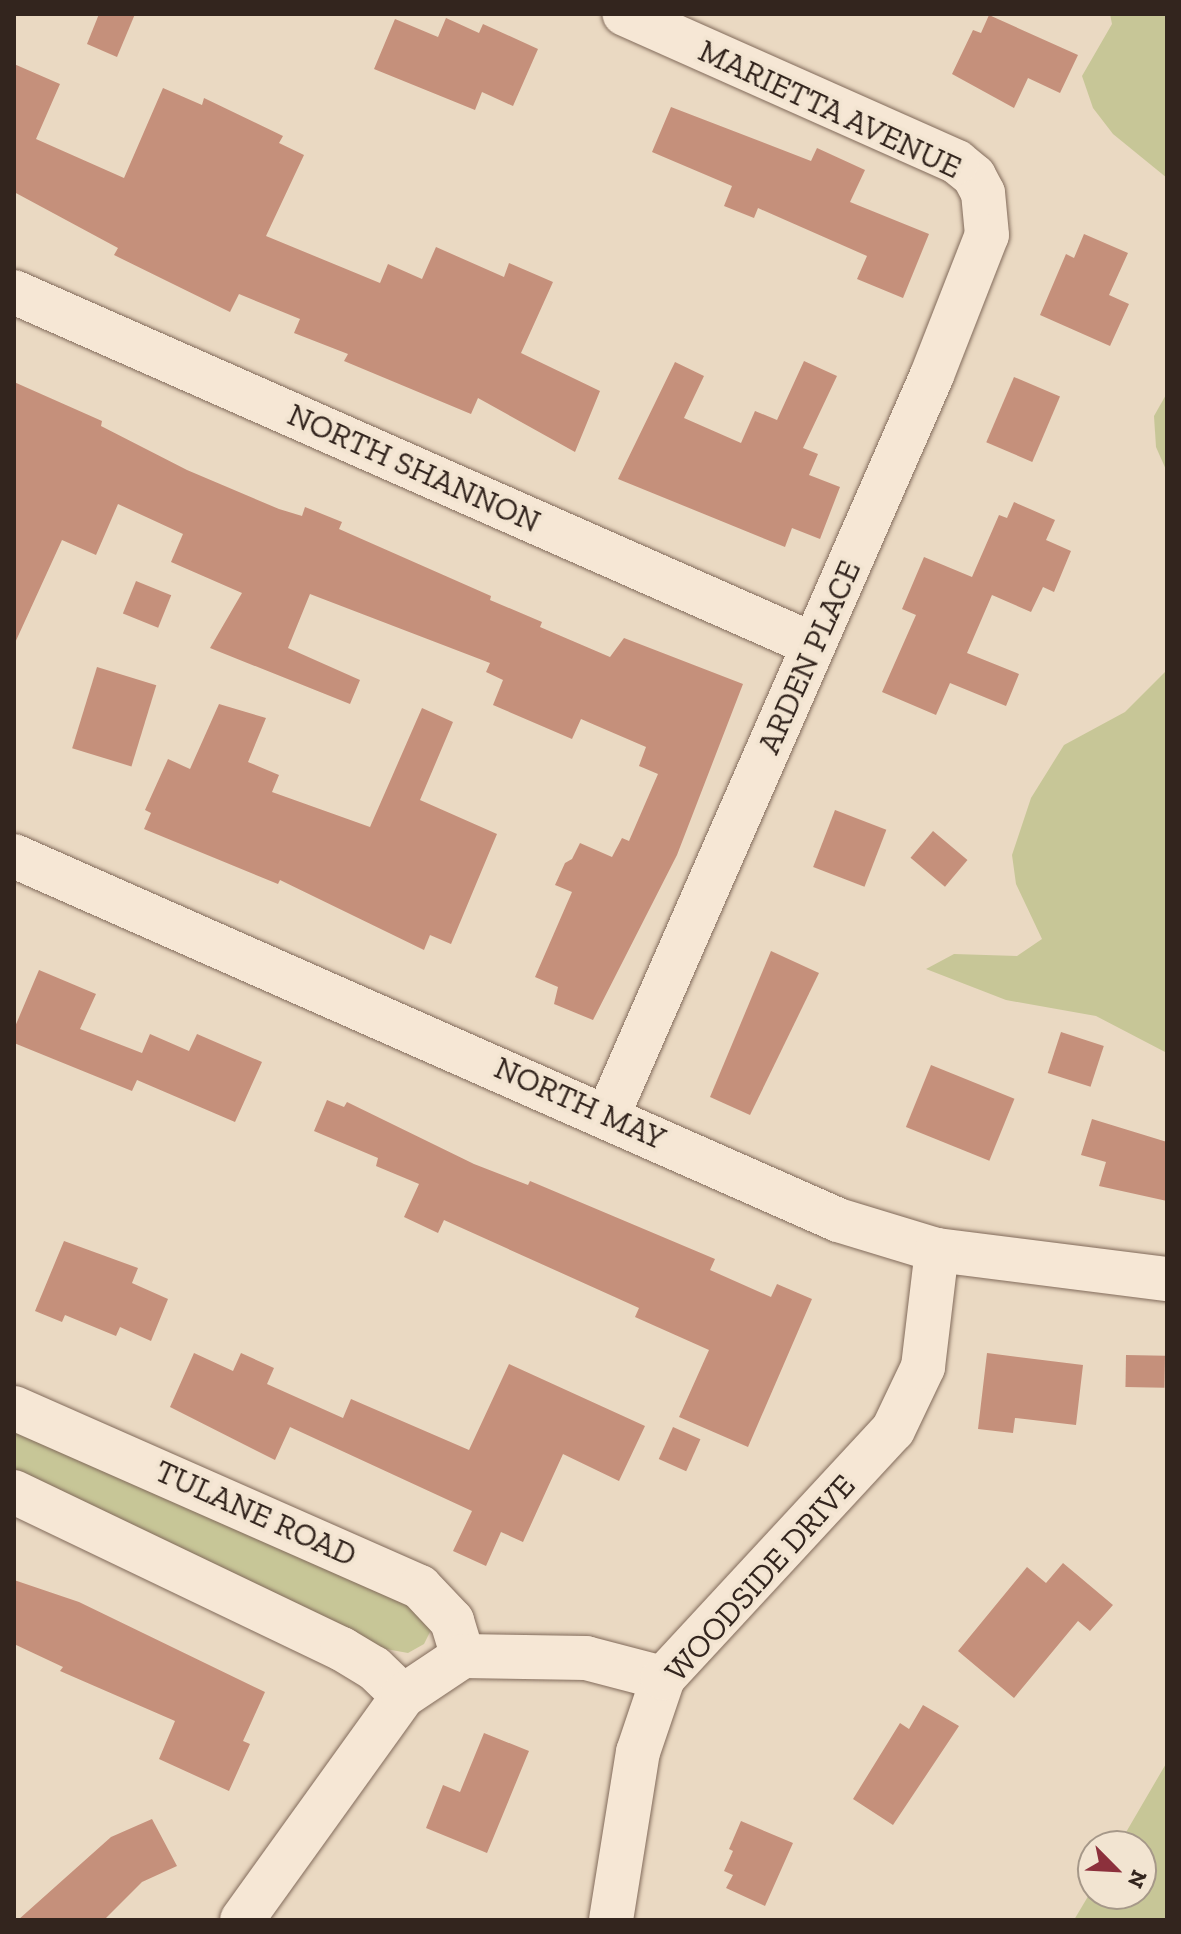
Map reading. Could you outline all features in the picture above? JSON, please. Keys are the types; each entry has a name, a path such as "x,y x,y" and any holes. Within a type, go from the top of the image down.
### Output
{"street":[{"name":"MARIETTA AVENUE","path":"624,14 957,162 974,176 983,193"},
{"name":"ARDEN PLACE","path":"608,1115 814,645 987,235 983,193"},
{"name":"NORTH SHANNON","path":"14,292 814,645"},
{"name":"NORTH MAY","path":"14,856 608,1115 838,1220 937,1250 1167,1279"},
{"name":"WOODSIDE DRIVE","path":"611,1920 638,1752 663,1678 893,1430 923,1367 937,1250"},
{"name":"TULANE ROAD","path":"14,1408 420,1587 452,1621 463,1656"},
{"path":"14,1492 342,1649 374,1668 403,1696"},
{"path":"242,1920 403,1696 463,1656 586,1658 663,1678"}],"shaded area":[{"path":"1110,14 1167,14 1167,178 1113,134 1093,108 1082,76 1112,24"},
{"path":"1167,393 1167,472 1156,447 1154,416"},
{"path":"1167,670 1167,1053 1096,1016 1006,1000 926,969 954,954 1017,956 1042,939 1016,884 1012,855 1031,798 1064,745 1125,712"},
{"path":"14,1419 398,1585 432,1628 424,1644 408,1653 386,1649 14,1469"},
{"path":"1167,1762 1167,1920 1074,1920 1080,1910 1157,1910 1157,1830 1127,1830"}],"building":[{"path":"99,14 135,14 117,57 87,44"},
{"path":"989,15 1078,55 1060,93 1028,78 1014,108 952,74 973,30 981,33"},
{"path":"446,18 479,33 483,24 538,49 513,106 482,92 475,110 374,69 395,19 438,37"},
{"path":"14,64 60,84 36,139 124,178 163,88 202,105 204,98 283,136 279,143 304,155 266,236 380,283 388,264 422,279 436,247 504,277 509,263 553,282 521,353 600,391 575,452 478,398 471,414 344,361 348,354 294,333 300,319 239,294 230,312 114,255 118,248 14,192"},
{"path":"671,107 811,161 817,148 865,170 850,202 929,234 903,298 857,279 867,256 758,208 754,218 724,206 732,186 652,152"},
{"path":"1084,234 1128,253 1109,295 1129,304 1110,346 1040,315 1066,254 1074,258"},
{"path":"804,361 837,376 803,448 818,454 809,475 840,487 820,539 792,528 785,547 618,479 675,362 704,376 684,418 741,443 755,411 777,420"},
{"path":"1014,377 1060,397 1032,462 986,442"},
{"path":"14,382 102,421 101,426 187,470 279,509 302,516 305,507 342,522 339,529 491,596 490,600 542,622 540,627 610,657 624,638 743,684 677,855 593,1020 554,1004 558,987 535,977 572,892 555,885 565,863 572,859 580,843 612,857 622,838 629,841 658,774 639,766 646,747 581,719 572,739 493,705 503,680 486,672 490,663 310,594 288,648 360,680 350,704 210,648 242,593 171,562 183,534 118,504 96,555 62,540 14,645"},
{"path":"1014,502 1055,520 1046,540 1071,551 1054,592 1043,587 1031,612 992,595 967,653 1019,674 1006,706 950,683 936,715 882,692 916,615 902,609 924,557 972,577 999,515 1007,518"},
{"path":"136,581 171,595 158,628 123,613"},
{"path":"97,667 156,685 131,766 72,748"},
{"path":"219,704 266,718 248,762 279,775 272,792 370,827 422,708 453,722 420,800 497,834 451,944 430,935 424,950 280,880 278,884 144,829 151,813 145,810 168,759 190,769"},
{"path":"835,810 886,830 864,887 813,867"},
{"path":"933,831 967,860 945,887 911,858"},
{"path":"771,951 819,973 750,1115 710,1097"},
{"path":"39,970 96,994 80,1029 142,1053 150,1034 189,1051 197,1034 262,1062 235,1122 137,1080 132,1091 14,1043 14,1029"},
{"path":"1061,1032 1104,1046 1091,1087 1048,1073"},
{"path":"931,1065 1014,1099 989,1161 906,1127"},
{"path":"327,1100 344,1107 347,1102 474,1164 528,1185 530,1181 715,1259 710,1270 771,1297 777,1284 812,1299 748,1447 679,1417 709,1350 635,1317 639,1308 444,1220 438,1233 404,1217 419,1184 376,1166 378,1158 314,1131"},
{"path":"1092,1119 1167,1142 1167,1201 1099,1186 1106,1162 1081,1155"},
{"path":"64,1241 138,1268 132,1283 168,1299 151,1341 120,1327 116,1336 65,1315 62,1322 35,1311"},
{"path":"194,1353 233,1371 241,1353 274,1368 267,1384 343,1418 351,1399 469,1450 509,1364 645,1426 619,1481 563,1454 523,1542 501,1532 486,1566 453,1551 472,1511 290,1427 275,1460 170,1407"},
{"path":"987,1353 1083,1365 1076,1425 1015,1418 1013,1433 978,1429"},
{"path":"1126,1355 1165,1356 1164,1388 1125,1387"},
{"path":"673,1427 700,1439 686,1471 659,1459"},
{"path":"1063,1563 1113,1605 1090,1631 1078,1621 1014,1698 958,1651 1027,1567 1046,1583"},
{"path":"14,1580 79,1602 265,1692 243,1741 250,1744 229,1791 159,1759 175,1721 60,1671 63,1667 14,1644"},
{"path":"923,1705 959,1726 893,1825 853,1799 900,1723 909,1729"},
{"path":"484,1733 529,1751 487,1853 426,1828 443,1785 460,1792"},
{"path":"152,1819 177,1866 142,1882 104,1920 18,1920 111,1837"},
{"path":"741,1821 793,1843 765,1906 726,1888 733,1875 724,1871"}]}
